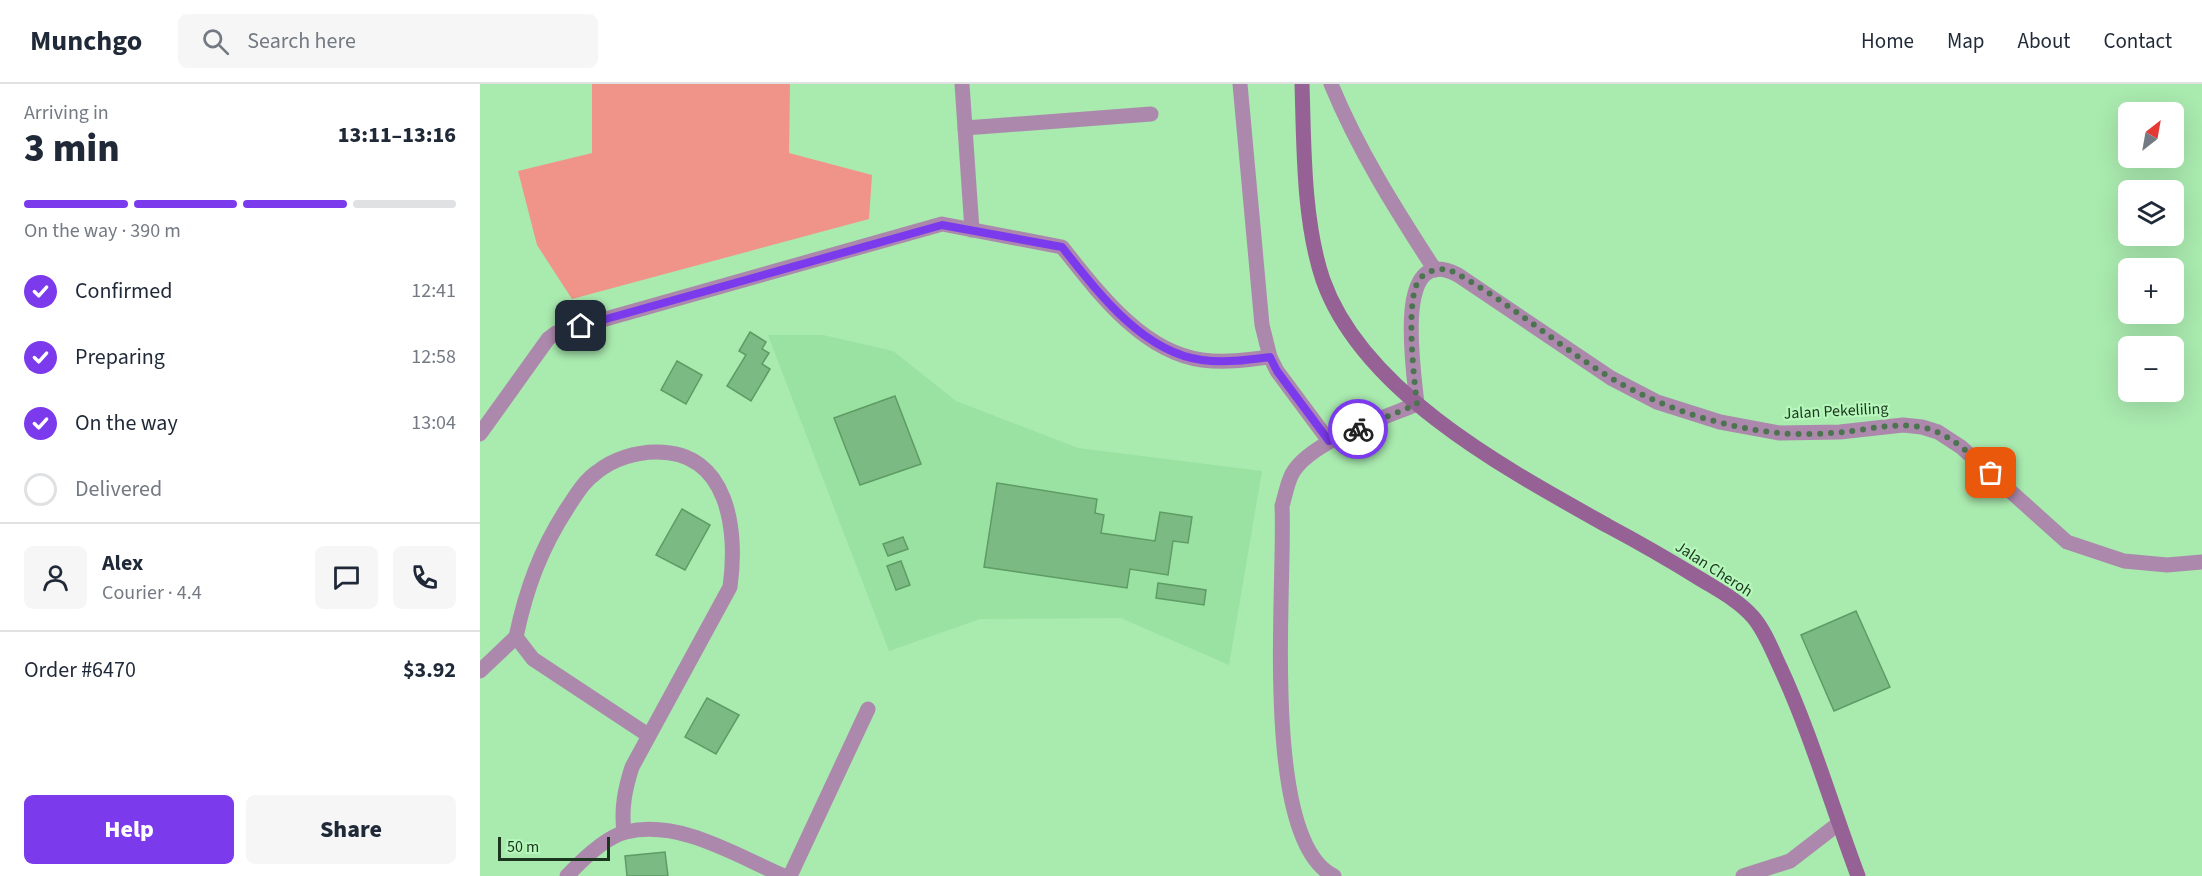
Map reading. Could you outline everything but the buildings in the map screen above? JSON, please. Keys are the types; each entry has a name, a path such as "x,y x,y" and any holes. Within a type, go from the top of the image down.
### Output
{"main road":[{"name":"Jalan Cheroh","path":"1302,84 1312,237 1324,281 1340,314 1370,359 1417,404 1559,498 1727,596 1754,618 1791,692 1858,876"}],"street":[{"path":"962,84 972,230"},
{"path":"1240,84 1262,325 1270,357 1277,371 1329,441"},
{"path":"1331,84 1348,125 1375,175 1435,270 1420,278 1414,290 1412,347 1417,404 1329,441 1298,466 1292,475 1282,506 1281,725 1287,786 1304,842 1319,866 1334,876"},
{"path":"965,129 1151,114"},
{"path":"480,434 548,339 556,333 942,225 1062,247 1099,292 1142,332 1172,350 1200,360 1232,362 1270,357"},
{"name":"Jalan Pekeliling","path":"1435,270 1448,269 1611,378 1657,402 1720,422 1780,433 1840,432 1903,425 1922,427 1938,432 1961,447 2067,542 2124,561 2167,565 2202,562"},
{"path":"480,671 516,637 533,573 550,534 581,487 596,472 613,462 643,452 675,454 695,462 720,489 728,507 733,559 730,587 632,766 624,792 622,814 624,832"},
{"path":"516,637 534,659 648,735"},
{"path":"790,876 868,709"},
{"path":"1743,876 1762,873 1790,861 1838,824"},
{"path":"567,876 596,850 624,832 655,829 682,834 784,876"}],"shaded area":[{"path":"592,84 790,84 789,153 872,175 869,219 572,299 537,245 518,171 592,153"},
{"path":"768,335 823,335 893,351 956,401 1078,448 1262,471 1229,665 1121,618 980,619 889,651"}],"way so far":[{"path":"1358,429 1417,404 1412,347 1414,290 1420,278 1435,270 1448,269 1611,378 1657,402 1720,422 1780,433 1840,432 1903,425 1922,427 1938,432 1961,447 1991,473"}],"route":[{"path":"581,326 942,225 1062,247 1099,292 1153,341 1200,360 1232,362 1270,357 1277,371 1329,441 1358,429"}]}
